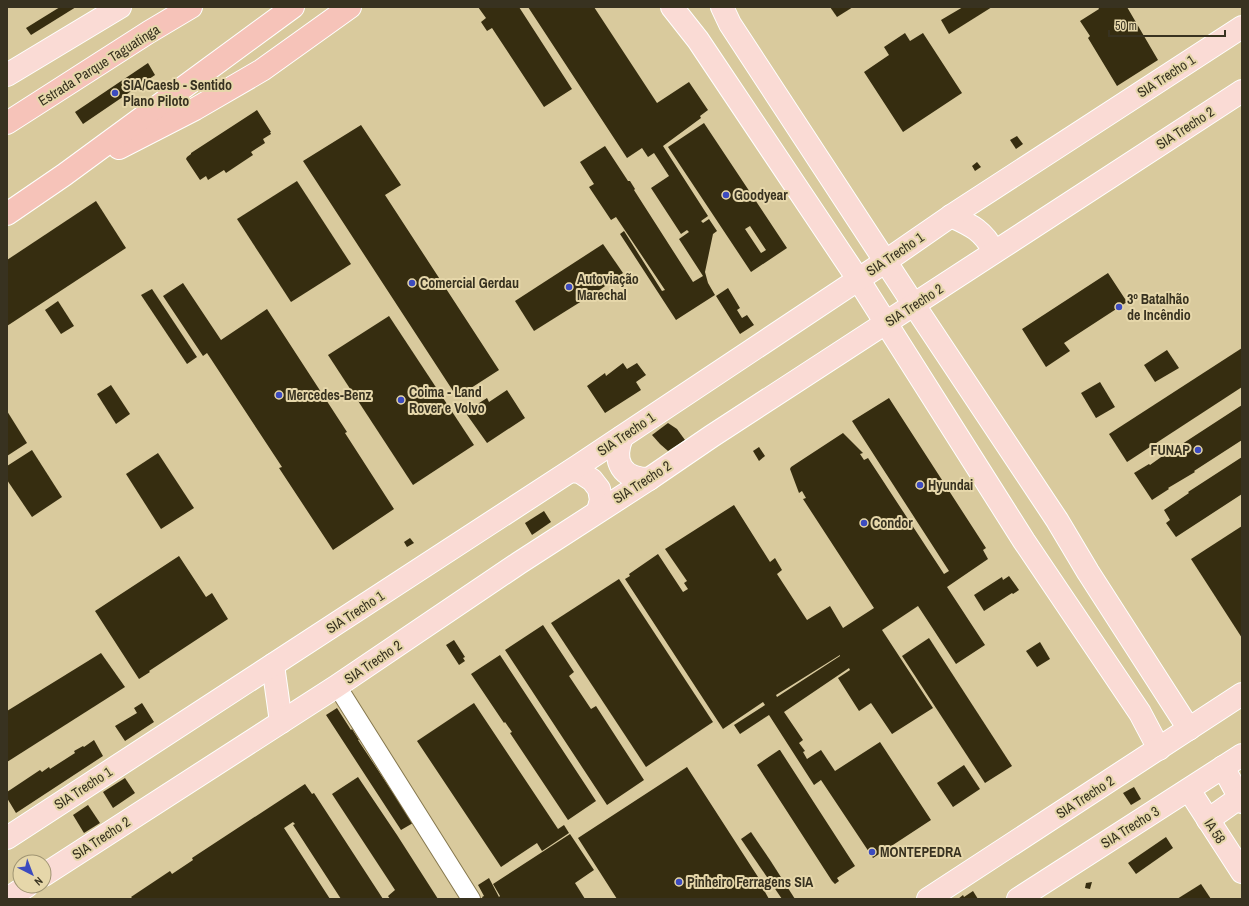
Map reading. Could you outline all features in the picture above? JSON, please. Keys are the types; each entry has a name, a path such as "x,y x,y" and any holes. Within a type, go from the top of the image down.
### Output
{"highway":[{"name":"Estrada Parque Taguatinga","path":"7,123 149,32 191,7"},
{"path":"7,214 64,175 293,7"},
{"path":"64,175 207,102 262,70 350,7"}],"main road":[{"path":"7,75 120,7"},
{"path":"672,7 698,40 858,279 1024,541 1140,713 1159,748"},
{"path":"722,7 730,24 914,305 1058,520 1088,572 1189,729"},
{"name":"SIA Trecho 1","path":"7,838 571,471 886,261 950,216 1242,27"},
{"name":"SIA Trecho 2","path":"52,870 337,686 519,563 649,479 712,436 1242,91"},
{"path":"950,216 975,228 983,235 994,252"},
{"path":"622,437 617,455 620,464 632,477 649,479"},
{"path":"571,471 580,472 592,480 599,489 601,500 598,511"},
{"path":"273,665 281,722"},
{"name":"SIA Trecho 2","path":"935,896 1242,694"},
{"name":"SIA Trecho 3","path":"1018,899 1242,755"},
{"path":"1208,820 1240,800 1223,767"},
{"name":"IA 58","path":"1189,790 1242,872"}],"street":[{"path":"337,686 471,899"}],"building":[{"path":"60,7 76,7 31,35 26,28"},
{"path":"478,7 519,7 572,89 544,107 492,28 487,31 481,22 486,18"},
{"path":"528,7 594,7 657,103 689,82 708,110 700,116 701,118 663,146 708,216 701,221 703,223 709,219 717,231 713,234 705,272 708,283 715,295 676,320 620,234 624,231 662,291 665,290 616,217 611,220 589,187 594,184 580,162 605,146 628,181 630,181 635,189 634,190 693,282 703,276 679,239 689,232 687,230 681,234 651,188 669,176 654,153 648,157 642,148 627,158"},
{"path":"830,7 853,7 837,17"},
{"path":"963,7 992,7 949,34 941,20"},
{"path":"1098,7 1127,7 1158,60 1117,86 1088,38 1090,36 1080,21 1099,9"},
{"path":"905,33 910,41 923,33 962,93 903,132 864,72 889,55 884,47"},
{"name":"SIA/Caesb - Sentido Plano Piloto","path":"148,63 155,75 83,124 75,112"},
{"path":"257,110 271,132 271,134 263,139 265,143 251,152 253,155 226,173 224,170 208,180 206,176 200,180 186,159 187,157"},
{"name":"Goodyear","path":"704,123 787,248 751,272 668,147","holes":["750,226 766,250 761,253 745,229"]},
{"name":"Comercial Gerdau","path":"361,125 401,185 385,195 499,370 457,397 303,161"},
{"path":"1017,136 1023,144 1016,149 1010,140"},
{"path":"977,162 981,167 975,171 972,166"},
{"path":"297,181 351,264 291,302 237,219"},
{"path":"96,201 126,248 7,326 7,260"},
{"name":"Autoviação Marechal","path":"603,244 623,273 601,289 534,331 515,301"},
{"path":"1108,273 1127,302 1064,343 1070,351 1046,367 1022,329"},
{"name":"Mercedes-Benz","path":"183,283 221,340 267,309 347,432 345,433 394,509 333,550 279,468 282,467 207,353 203,356 163,296"},
{"path":"728,288 740,308 737,310 742,318 747,315 754,325 740,334 716,296"},
{"path":"152,289 197,357 187,364 141,295"},
{"path":"58,301 74,326 61,334 45,310"},
{"name":"Coima - Land Rover e Volvo","path":"389,316 474,445 413,485 328,355"},
{"path":"1242,348 1242,387 1127,462 1109,434"},
{"path":"1167,350 1179,368 1155,382 1144,365"},
{"path":"623,363 627,369 637,363 646,375 636,382 641,390 605,413 587,386 605,373 606,376"},
{"path":"1100,382 1115,407 1096,418 1081,393"},
{"path":"111,385 130,414 116,424 97,394"},
{"path":"507,390 525,418 487,443 465,412 487,398 489,402"},
{"path":"889,398 986,548 983,550 988,559 947,587 985,645 956,664 918,606 882,630 933,708 892,734 871,703 859,711 838,678 850,670 849,668 784,712 803,740 799,743 805,751 803,752 807,759 821,750 835,771 880,742 931,820 873,858 821,780 814,785 769,715 740,734 734,725 765,705 763,702 723,729 625,579 630,576 629,574 658,554 683,592 688,589 684,583 687,581 665,549 734,505 770,562 775,558 782,570 777,574 807,620 830,606 843,628 874,608 803,499 806,498 802,491 799,493 790,469 843,433 863,453 860,454 864,460 868,458 944,574 949,571 852,421","holes":["840,656 777,697 776,695"]},
{"name":"FUNAP","path":"1242,405 1242,440 1152,500 1134,473 1149,464 1150,465 1178,445 1179,446"},
{"path":"7,411 27,443 7,456"},
{"path":"668,423 677,429 685,440 668,451 652,435"},
{"path":"759,447 765,456 759,461 753,451"},
{"path":"32,450 62,497 32,517 7,480 7,466"},
{"path":"158,453 194,508 161,529 126,474"},
{"path":"1242,457 1242,494 1176,537 1166,523 1170,520 1164,510 1189,493 1188,492"},
{"path":"544,511 551,522 532,535 525,523"},
{"path":"1242,526 1242,638 1191,559"},
{"path":"410,538 414,543 407,547 404,542"},
{"path":"179,556 206,597 212,593 228,619 139,679 95,611"},
{"path":"1009,576 1019,590 984,611 974,595 1002,577 1003,580"},
{"path":"619,579 713,722 646,767 551,623"},
{"path":"543,625 574,672 569,676 591,709 596,706 644,780 607,805 505,650"},
{"path":"929,638 1012,766 985,783 902,656"},
{"path":"454,640 465,657 463,658 465,661 459,665 446,645"},
{"path":"1040,642 1050,659 1037,667 1026,651"},
{"path":"101,653 125,687 7,762 7,711"},
{"path":"500,655 596,801 568,820 510,733 512,732 505,722 504,723 471,674"},
{"path":"142,703 154,722 125,741 115,726 137,713 134,708"},
{"path":"474,703 558,829 564,825 569,833 542,851 537,843 501,867 417,741"},
{"path":"337,708 413,823 401,830 326,715"},
{"path":"94,740 103,756 16,813 7,798 7,792 40,770 42,772 49,767 50,769 75,753 74,751 83,746 84,747"},
{"path":"779,750 855,866 837,878 839,881 835,884 757,765"},
{"path":"964,765 980,789 953,807 937,783"},
{"path":"687,767 767,891 765,892 769,899 617,899 578,838"},
{"path":"358,777 438,899 390,899 388,896 395,890 332,794"},
{"path":"125,778 135,793 113,808 103,792"},
{"path":"305,784 312,794 314,793 383,899 341,899 293,825 295,824 293,822 284,828 330,899 133,899 131,897 170,871 172,874 193,860 192,858"},
{"path":"1134,787 1141,799 1131,805 1123,793"},
{"path":"88,805 100,823 84,833 73,815"},
{"path":"751,832 795,899 782,899 741,839"},
{"path":"570,834 594,870 575,883 585,899 483,899 482,897 484,896 478,885 489,878 499,897 500,896 493,884"},
{"path":"1166,837 1173,848 1136,874 1128,863"},
{"path":"1092,882 1090,889 1085,888 1086,883"},
{"path":"1201,884 1211,899 1177,899"},
{"path":"973,891 978,899 958,899 963,895 964,897"}],"place":[{"name":"SIA/Caesb - Sentido Plano Piloto","path":"115,93"},
{"name":"Goodyear","path":"726,195"},
{"name":"Comercial Gerdau","path":"412,283"},
{"name":"Autoviação Marechal","path":"569,287"},
{"name":"3º Batalhão de Incêndio","path":"1119,307"},
{"name":"Mercedes-Benz","path":"279,395"},
{"name":"Coima - Land Rover e Volvo","path":"401,400"},
{"name":"FUNAP","path":"1198,450"},
{"name":"Hyundai","path":"920,485"},
{"name":"Condor","path":"864,523"},
{"name":"MONTEPEDRA","path":"872,852"},
{"name":"Pinheiro Ferragens SIA","path":"679,882"}]}
